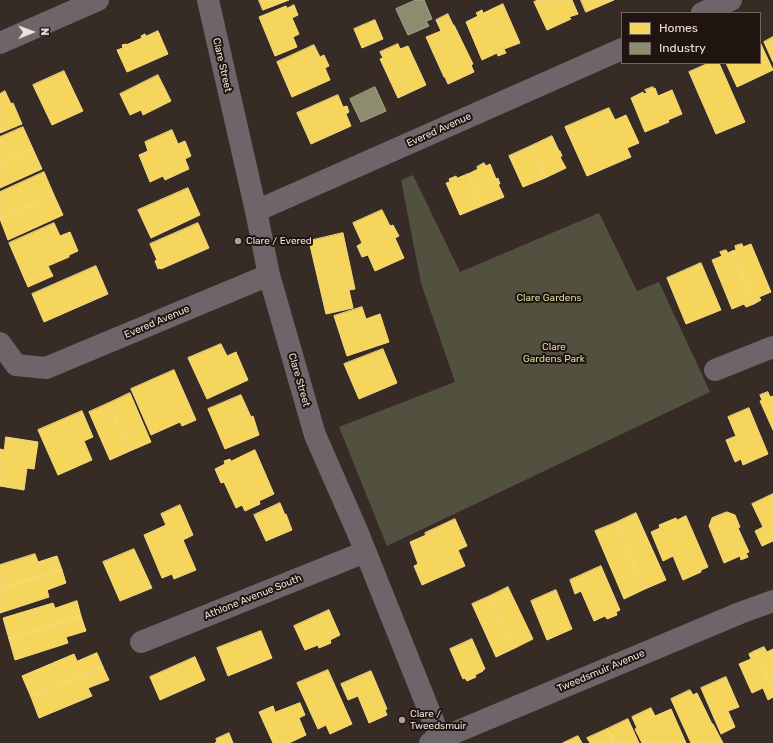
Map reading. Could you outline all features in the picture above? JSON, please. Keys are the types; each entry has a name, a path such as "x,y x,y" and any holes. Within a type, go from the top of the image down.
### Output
{"street":[{"path":"0,44 98,0"},
{"name":"Clare Street","path":"208,0 269,275 315,435 365,552 437,741"},
{"path":"704,12 731,0"},
{"name":"Evered Avenue","path":"256,211 621,49"},
{"name":"Evered Avenue","path":"0,343 16,364 44,367 269,275"},
{"path":"715,370 773,347"},
{"name":"Athlone Avenue South","path":"141,642 365,552"},
{"name":"Tweedsmuir Avenue","path":"437,741 732,616 773,601"}],"green space":[{"name":"Clare Gardens Park","path":"413,175 460,272 599,213 637,291 659,282 710,392 387,546 339,427 455,382 421,283 401,180"}],"building: Homes":[{"path":"259,0 289,0 263,10"},
{"path":"538,0 572,0 578,14 569,17 571,19 547,30 534,2"},
{"path":"581,0 614,0 586,12"},
{"path":"503,4 520,43 504,49 506,53 498,56 497,53 482,60 466,22 478,16 476,13 482,10 483,13"},
{"path":"294,5 298,15 292,18 299,34 293,37 297,47 275,56 259,17 286,6 287,8"},
{"path":"448,14 473,64 471,65 474,72 448,84 426,37 441,31 436,20"},
{"path":"375,20 383,39 362,48 354,29"},
{"path":"158,31 168,54 127,72 117,50 123,48 122,45 126,45 142,38 141,36 145,34 146,36"},
{"path":"773,37 773,62 764,42"},
{"path":"398,44 400,49 408,46 426,85 398,98 380,59 383,58 380,52"},
{"path":"761,44 773,70 737,87 726,64 761,64"},
{"path":"314,45 320,57 324,55 329,66 325,68 330,80 292,97 277,62"},
{"path":"707,64 719,64 745,122 716,134 689,72"},
{"path":"64,71 83,111 52,125 33,85"},
{"path":"158,75 171,101 143,115 141,110 130,115 120,94"},
{"path":"653,87 653,89 655,88 658,96 672,90 682,114 668,120 669,122 645,132 631,98 643,92 644,94 647,93 645,90"},
{"path":"5,91 11,104 13,103 22,124 0,133 0,94"},
{"path":"338,95 343,107 347,106 349,112 346,114 351,126 311,144 297,113"},
{"path":"609,108 615,120 626,115 639,143 627,148 631,157 587,176 565,127"},
{"path":"23,127 33,149 0,163 0,137"},
{"path":"172,130 178,144 185,141 191,156 185,159 189,169 165,180 163,176 150,182 139,155 148,151 145,142"},
{"path":"552,136 560,151 562,156 560,157 566,168 545,178 531,146"},
{"path":"531,146 545,178 523,187 509,156"},
{"path":"33,149 42,169 0,188 0,163"},
{"path":"484,163 486,166 490,164 496,179 498,178 500,184 498,184 504,197 482,206 468,174 478,169 477,167"},
{"path":"44,172 54,195 0,219 0,192"},
{"path":"468,174 482,206 460,215 446,183 450,182 449,179 456,176 457,178"},
{"path":"188,188 200,215 151,238 138,210"},
{"path":"54,195 63,215 8,240 0,219"},
{"path":"382,210 390,226 393,225 399,236 395,238 404,258 375,271 368,255 362,257 357,246 362,243 353,223"},
{"path":"54,223 60,236 70,232 78,251 69,255 69,257 48,266 53,276 28,287 9,243"},
{"path":"198,223 209,248 158,269 155,261 157,260 150,244"},
{"path":"343,233 355,289 349,290 353,308 326,314 309,241"},
{"path":"742,244 743,247 751,244 771,292 759,297 761,300 754,304 732,251 736,250 735,246"},
{"path":"726,250 728,253 732,251 754,304 746,307 744,304 732,309 712,260 722,256 720,252"},
{"path":"701,263 721,310 686,324 667,278"},
{"path":"96,266 108,294 44,322 32,294"},
{"path":"362,307 366,319 380,314 389,342 347,356 334,316"},
{"path":"221,344 227,356 236,352 248,380 207,399 188,358"},
{"path":"383,349 397,383 359,399 344,364"},
{"path":"174,370 196,420 182,426 180,422 151,435 131,389"},
{"path":"768,392 770,397 773,396 773,430 760,401 762,400 760,395"},
{"path":"130,393 151,442 130,451 109,403"},
{"path":"241,395 251,417 253,416 259,435 225,449 208,409"},
{"path":"109,403 130,451 110,460 89,412"},
{"path":"749,408 768,454 743,465 741,459 735,462 726,440 736,436 728,417"},
{"path":"82,411 93,437 84,441 92,460 58,475 38,430"},
{"path":"6,437 38,442 34,469 27,468 24,490 0,486 0,449 4,450"},
{"path":"255,450 274,494 259,501 260,504 245,511 242,505 236,508 224,482 221,483 215,469 225,464 224,461 230,459 231,461"},
{"path":"773,494 773,541 762,546 755,531 763,527 752,504"},
{"path":"280,503 292,530 266,541 254,515"},
{"path":"180,505 193,535 183,540 196,570 174,579 172,574 162,578 144,535 166,525 161,514"},
{"path":"727,512 735,515 740,527 738,528 749,552 746,553 748,557 741,560 740,556 724,563 709,526 712,518"},
{"path":"636,513 666,580 645,589 615,523"},
{"path":"686,516 708,567 701,570 701,572 683,580 673,556 663,561 651,532 660,528 659,525 676,518 677,520"},
{"path":"455,519 467,546 458,550 465,566 422,585 414,566 418,564 410,542"},
{"path":"615,523 645,589 624,599 595,531"},
{"path":"134,549 152,588 120,601 103,562"},
{"path":"35,554 38,562 57,556 62,570 0,589 0,565"},
{"path":"601,566 620,610 616,612 617,615 607,619 605,616 594,621 581,591 575,594 570,580"},
{"path":"62,570 66,583 47,590 49,597 0,613 0,589"},
{"path":"508,587 533,639 515,648 490,596"},
{"path":"556,590 572,629 547,640 531,601"},
{"path":"490,596 515,648 496,657 472,604"},
{"path":"77,601 81,616 9,639 3,618 53,603 55,608"},
{"path":"329,610 340,635 330,640 331,643 319,648 318,645 305,650 294,626"},
{"path":"81,616 86,631 66,637 68,643 15,660 9,639"},
{"path":"261,631 272,658 228,676 217,648"},
{"path":"472,639 485,669 475,675 476,677 467,681 465,678 463,679 450,649"},
{"path":"764,647 767,652 773,649 773,689 755,651"},
{"path":"755,651 773,689 773,697 768,700 763,688 752,693 739,664 751,659 749,654"},
{"path":"97,653 103,667 31,697 22,676 74,654 77,661"},
{"path":"195,657 205,680 160,700 150,677"},
{"path":"103,667 109,680 88,688 92,696 39,718 31,697"},
{"path":"328,670 352,724 330,734 326,725 318,729 297,683"},
{"path":"371,671 387,709 385,710 387,715 369,723 358,696 348,700 341,684"},
{"path":"726,677 739,707 728,711 735,727 721,734 701,688"},
{"path":"690,690 693,695 697,693 723,743 691,743 671,699"},
{"path":"300,703 305,715 299,718 306,735 289,743 273,743 259,712 273,706 275,712"},
{"path":"651,708 655,716 671,709 686,743 642,743 635,729 637,728 632,717"},
{"path":"628,719 639,743 614,743 607,729"},
{"path":"607,729 614,743 590,743 587,738"},
{"path":"229,733 233,743 215,743 217,742 216,739"},
{"path":"578,736 582,743 563,743"}],"building: Industry":[{"path":"416,0 424,0 432,19 426,21 429,26 408,35 396,9"},
{"path":"375,87 386,111 361,122 350,99"}],"place":[{"name":"Clare / Evered","path":"238,241"},
{"name":"Clare / Tweedsmuir","path":"402,720"}],"park label":[{"name":"Clare Gardens","path":"549,298"}]}
